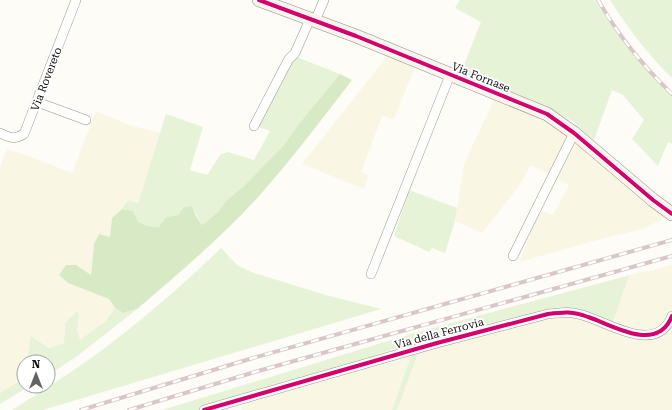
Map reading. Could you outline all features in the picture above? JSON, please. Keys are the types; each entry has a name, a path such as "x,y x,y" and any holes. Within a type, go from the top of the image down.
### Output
{"street":[{"name":"Via Rovereto","path":"0,133 12,138 17,138 24,134 76,0"},
{"name":"Via Fornase","path":"259,0 546,114 574,133 653,200 672,214"},
{"path":"254,126 289,59 295,53 324,0"},
{"name":"Via Fornase","path":"371,274 450,75"},
{"path":"37,102 86,120"},
{"path":"513,256 574,133"},
{"name":"Via della Ferrovia","path":"204,410 437,342 548,314 566,312 587,316 641,336 652,335 663,330 669,323 672,316"}],"shaded area":[{"path":"389,54 416,64 394,119 382,116 361,172 368,175 364,189 302,164"},
{"path":"496,95 548,118 664,214 664,218 641,230 608,237 519,262 530,236 529,227 537,209 553,215 569,185 531,165 516,190 482,233 455,221 464,164"},
{"path":"96,111 129,125 161,133 138,203 128,200 122,209 112,218 110,237 94,244 91,276 60,274 68,283 109,299 115,308 106,321 80,340 77,331 79,314 70,318 65,323 64,343 50,348 31,336 28,354 16,354 16,383 0,393 0,167 7,149 72,173"},
{"path":"672,265 672,410 397,410 418,354 549,318 579,316 611,327 629,276"},
{"path":"411,344 413,349 412,353 392,410 241,410 246,395"}],"green space":[{"path":"460,0 595,0 630,51 672,96 672,144 668,142 658,166 632,139 644,120 623,95 612,90 594,140 579,129 576,123 545,105 518,96 461,72 481,22 455,8"},
{"path":"610,0 672,0 672,78 639,41"},
{"path":"294,56 340,74 298,125 283,146 245,185 227,200 218,212 202,225 192,206 184,207 178,215 166,217 160,227 148,226 138,222 133,211 122,209 128,200 138,203 166,114 203,127 190,170 207,175 221,154 228,152 254,160 270,131 257,126"},
{"path":"340,74 352,80 307,139 259,196 215,240 137,309 123,313 115,308 109,299 68,283 59,275 66,265 76,265 91,275 94,244 99,234 110,237 112,218 122,209 133,211 138,222 148,226 159,227 166,217 178,215 184,207 192,206 202,225 218,212 227,200 245,185 283,146 298,125"},
{"path":"409,190 457,208 455,221 445,253 432,248 429,252 394,236"},
{"path":"221,248 238,266 254,273 326,295 381,309 43,410 12,410 38,394 56,394 56,382 117,339 207,262"},
{"path":"649,270 629,276 611,327 579,316 549,318 418,354 397,410 392,410 412,353 413,349 411,344 199,410 162,410 414,333"},
{"path":"115,308 123,313 137,309 76,357 56,370 56,354 28,354 31,336 49,348 64,343 65,323 77,311 79,314 77,331 80,340 106,321"},
{"path":"16,383 17,394 0,404 0,393"}],"railway":[{"path":"598,0 614,26 632,50 672,94"},
{"path":"81,410 253,358 672,240"},
{"path":"129,410 258,371 672,256"}],"cycle path":[{"path":"259,0 356,36 547,114 574,133 653,200 672,214"},
{"path":"204,410 437,343 548,314 563,312 573,313 634,334 645,335 656,333 665,327 672,316"}]}
